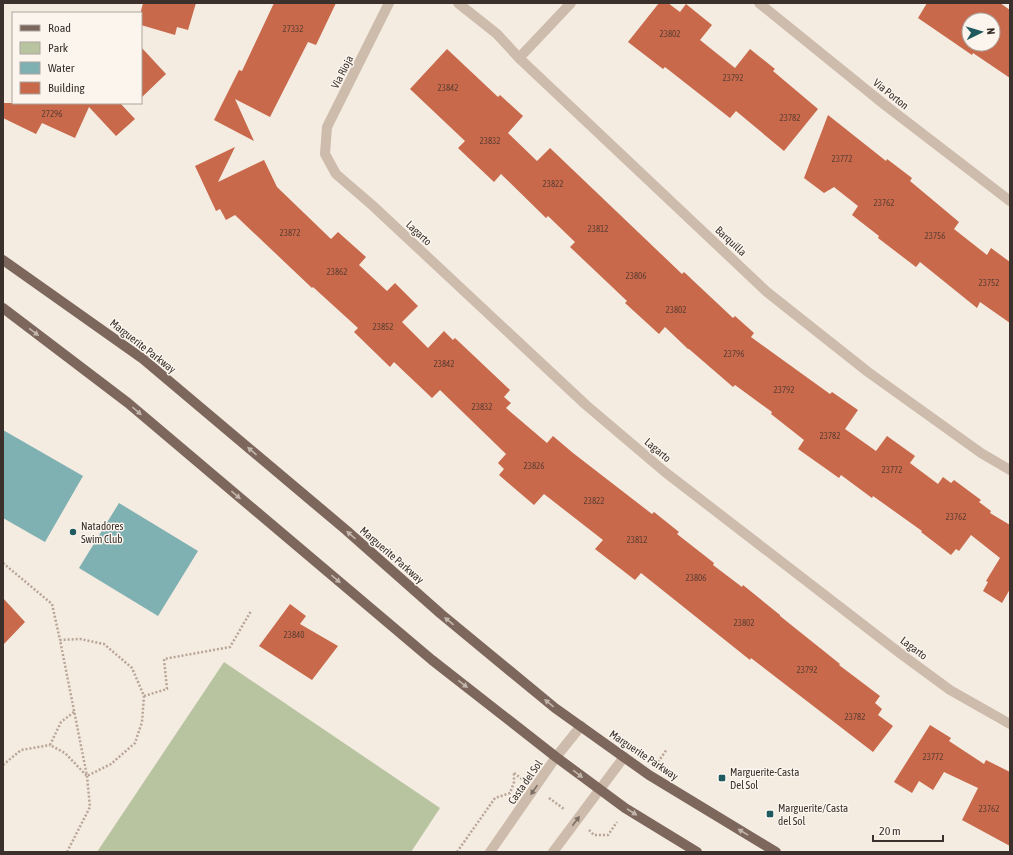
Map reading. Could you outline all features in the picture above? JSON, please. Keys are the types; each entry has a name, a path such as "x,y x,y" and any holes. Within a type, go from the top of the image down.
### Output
{"main road":[{"name":"Marguerite Parkway","path":"3,260 143,359 346,530 441,614 555,708 649,775 776,852"},
{"path":"3,308 128,403 432,660 556,758 626,808 697,852"}],"street":[{"name":"Via Rioja","path":"325,154 327,127 389,3"},
{"name":"Barquilla","path":"458,3 497,34 519,58 767,292 868,372 981,453 1010,470"},
{"path":"519,58 571,3"},
{"name":"Via Porton","path":"759,3 890,110 1010,201"},
{"name":"Lagarto","path":"325,154 336,174 372,205 586,405 665,472 950,690 1010,724"},
{"name":"Casta del Sol","path":"490,852 556,758 581,726"},
{"path":"553,852 624,757"}],"path":[{"path":"3,562 52,604 60,640 87,776 90,807 67,852"},
{"path":"144,696 167,689 164,659 230,647 251,612"},
{"path":"60,640 80,639 104,644 132,668 144,696 142,722 135,743 111,764 87,776"},
{"path":"50,745 61,722 74,712"},
{"path":"3,765 21,750 50,745 65,753 87,776"},
{"path":"457,852 494,798 510,793 514,782 514,773"}],"green space":[{"path":"224,662 440,808 411,852 97,852"}],"water":[{"path":"3,430 83,476 45,542 3,518"},
{"path":"119,503 198,551 158,616 79,568"}],"building":[{"path":"143,3 196,3 188,30 177,27 175,35 142,25 141,11"},
{"path":"274,3 336,3 316,45 308,42 270,117 235,99 254,141 214,120 239,70 242,71"},
{"path":"659,3 668,3 680,12 686,4 712,25 700,40 735,68 750,49 775,69 773,71 818,109 784,151 736,111 730,118 665,67 663,69 628,42"},
{"path":"927,3 1000,3 1010,10 1010,78 973,53 972,55 968,52 1001,52 1001,12 961,12 961,47 918,18"},
{"path":"142,48 166,74 142,97"},
{"path":"447,49 498,97 500,95 523,116 508,133 537,161 550,148 682,274 684,272 733,318 735,316 754,333 751,337 830,394 832,392 858,410 845,429 876,451 887,436 915,456 910,463 938,484 943,477 951,483 954,480 981,500 979,502 991,511 990,513 1010,525 1010,589 1002,603 983,591 988,582 986,581 1000,558 971,535 959,551 956,549 951,555 921,532 922,531 873,496 872,498 841,475 839,478 798,449 804,440 771,414 772,412 735,385 733,387 688,349 665,327 659,334 625,303 627,301 570,247 575,242 548,216 546,218 501,174 494,182 458,148 465,141 410,89"},
{"path":"3,103 12,103 121,104 135,119 116,136 89,107 75,138 42,123 36,134 3,118"},
{"path":"828,115 886,161 887,159 912,178 910,181 959,222 954,229 987,255 991,248 1010,262 1010,323 980,302 977,308 920,262 916,267 878,238 879,236 852,215 858,206 834,187 824,193 804,178"},
{"path":"235,147 218,182 264,160 277,187 331,239 338,232 366,257 359,265 387,291 395,283 418,306 402,322 428,348 444,331 453,340 455,338 510,390 504,397 511,403 506,408 547,443 553,436 652,514 654,512 679,532 677,534 714,563 713,565 742,587 743,585 840,664 839,665 880,696 875,703 882,709 878,715 893,726 873,752 751,658 750,660 641,573 635,580 595,549 603,540 544,494 534,505 499,475 504,469 498,463 506,454 440,390 432,398 394,362 390,367 354,332 358,328 313,287 312,288 235,215 226,220 220,209 216,211 195,166"},
{"path":"3,598 25,622 3,645"},
{"path":"290,604 306,616 300,624 338,646 312,680 259,646"},
{"path":"930,725 951,738 949,741 984,764 986,760 1010,772 1010,846 962,820 978,788 944,772 933,790 919,781 912,793 894,782"}],"place":[{"name":"Natadores Swim Club","path":"73,532"},
{"name":"Marguerite-Casta Del Sol","path":"722,778"},
{"name":"Marguerite/Casta del Sol","path":"770,814"}]}
